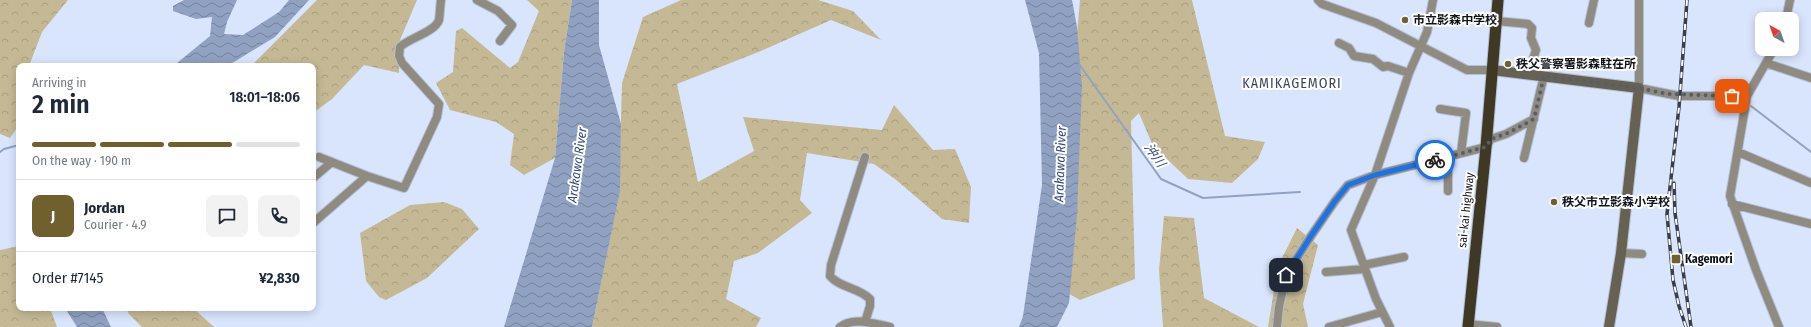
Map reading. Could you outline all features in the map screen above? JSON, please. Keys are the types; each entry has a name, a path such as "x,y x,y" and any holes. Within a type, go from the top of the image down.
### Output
{"highway":[{"name":"sai-kai highway","path":"1468,326 1486,147 1498,0"}],"main road":[{"path":"1492,70 1639,88 1621,253 1609,327"}],"street":[{"path":"319,157 367,176 404,188 437,117 439,104 402,63 399,56 400,47 405,42 433,28 438,21 441,0"},
{"path":"477,0 498,11 512,24 500,40"},
{"path":"1318,0 1322,4 1376,23 1467,70 1492,70"},
{"path":"1390,327 1382,312 1351,230 1375,175 1409,73 1427,32 1433,0"},
{"path":"1589,22 1594,0"},
{"path":"1640,0 1639,88 1679,96 1747,96"},
{"path":"1787,12 1790,0"},
{"path":"1496,21 1528,24 1532,28 1531,38 1536,50 1528,74"},
{"path":"1339,43 1349,48 1354,56 1373,59 1383,67 1388,66 1409,73"},
{"path":"1770,56 1747,96 1730,196 1756,270 1779,327"},
{"path":"1766,63 1811,78"},
{"path":"1524,158 1544,76"},
{"path":"1440,110 1466,113 1461,153"},
{"path":"1277,327 1279,307 1286,275 1335,201 1348,185 1375,175 1486,147 1491,139 1506,134 1534,119"},
{"path":"1738,152 1811,182"},
{"path":"865,156 831,265 830,276 834,281 863,292 870,299 870,306 865,322"},
{"path":"1448,156 1448,191"},
{"path":"316,175 332,162"},
{"path":"316,220 367,176"},
{"path":"1732,204 1811,224"},
{"path":"1621,253 1642,254"},
{"path":"1326,272 1365,267 1404,257"},
{"path":"1329,327 1382,312"},
{"path":"840,327 851,322 865,322 890,327"},
{"path":"1468,326 1497,327"}],"green space":[{"path":"0,0 68,0 42,32 30,63 16,63 16,129 10,138 0,134"},
{"path":"317,0 417,0 400,40 399,73 364,65 332,99 316,111 316,63 254,63"},
{"path":"527,0 572,0 564,52 555,158 524,175 510,165 514,134 496,122 450,110 436,83 453,72 456,31 462,28 510,68 518,62 539,11"},
{"path":"681,0 818,0 853,11 881,40 831,20 761,51 677,84 698,182 754,151 743,117 882,130 894,105 933,150 955,149 971,187 969,223 942,219 895,179 874,164 807,153 800,200 812,213 758,253 734,261 726,299 761,318 756,327 592,327 619,194 622,83 643,17"},
{"path":"1080,0 1192,0 1225,136 1265,142 1258,159 1232,183 1188,179 1153,146 1139,113 1131,121 1135,279 1080,300 1062,290 1068,138"},
{"path":"444,202 462,209 479,229 427,278 386,300 379,297 366,281 360,233 410,205"},
{"path":"1164,216 1194,218 1204,298 1259,327 1163,327 1159,270"},
{"path":"1297,228 1318,245 1303,304 1308,327 1268,327 1278,266"},
{"path":"16,247 16,311 51,311 57,327 0,327 0,250"},
{"path":"128,311 196,311 214,327 142,327"}],"water":[{"path":"184,0 237,0 227,22 224,34 243,35 279,12 289,0 309,0 275,37 232,63 177,63 210,36 212,17 196,19 173,11 173,6"},
{"name":"Arakawa River","path":"572,0 599,0 599,45 621,124 620,191 592,327 504,327 555,158 564,52"},
{"name":"Arakawa River","path":"1025,0 1072,0 1077,27 1082,86 1077,215 1069,303 1057,327 1019,327 1023,316 1042,185 1039,53"},
{"path":"67,311 103,311 111,327 77,327"}],"waterway":[{"name":"沖川","path":"1079,64 1161,179 1203,198 1300,192"},
{"path":"1751,106 1811,152"},
{"path":"0,152 4,149 16,146"}],"railway":[{"path":"1686,327 1673,280 1667,214 1679,107 1687,0"},
{"path":"1674,183 1675,213 1691,327"}],"way so far":[{"path":"1435,160 1486,147 1491,139 1506,134 1534,119 1544,76 1639,88 1667,94 1686,96 1732,96"}],"place":[{"name":"市立影森中学校","path":"1405,20"},
{"name":"秩父警察署影森駐在所","path":"1508,64"},
{"name":"秩父市立影森小学校","path":"1554,202"},
{"name":"Kagemori","path":"1676,259"}],"district":[{"name":"KAMIKAGEMORI","path":"1292,83"}],"route":[{"path":"1286,275 1335,201 1348,185 1375,175 1435,160"}]}
